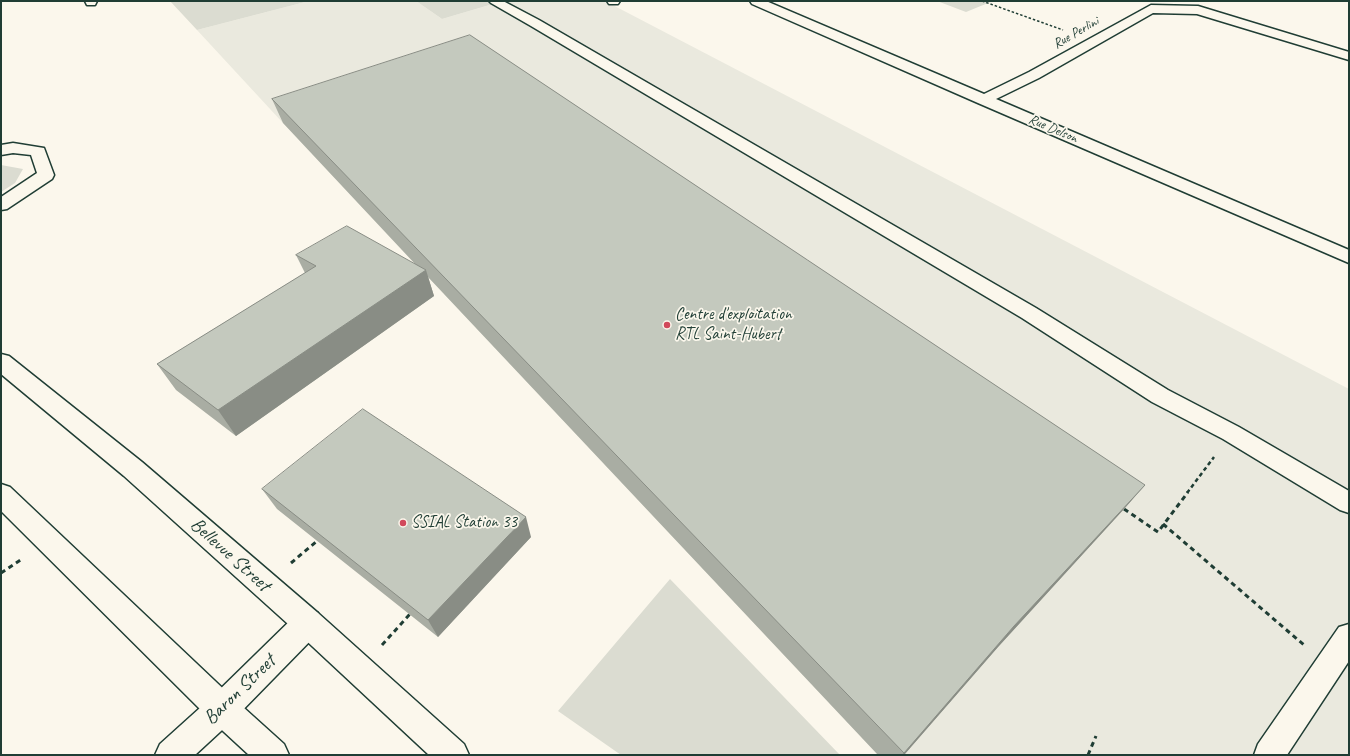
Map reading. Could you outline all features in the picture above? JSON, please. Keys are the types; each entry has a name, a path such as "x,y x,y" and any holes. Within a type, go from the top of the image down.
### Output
{"street":[{"name":"Rue Delson","path":"756,1 1349,257"},
{"name":"Rue Perlini","path":"983,100 1034,75 1151,9 1198,10 1349,56"},
{"path":"1,150 13,148 38,151 46,175 1,205"},
{"name":"Bellevue Street","path":"2,364 133,468 308,623 453,755"},
{"path":"1,495 222,709 273,755"},
{"name":"Baron Street","path":"171,755 222,709 308,623"}],"lane":[{"path":"495,1 1029,313 1160,396 1231,433 1349,502"},
{"path":"1268,755 1349,637"}],"path":[{"path":"982,1 1093,41"},
{"path":"1124,509 1158,532 1218,451"},
{"path":"1163,524 1329,666"},
{"path":"359,670 410,614"},
{"path":"1088,755 1096,736"}],"shaded area":[{"path":"170,1 309,1 197,30"},
{"path":"309,1 416,1 442,19 503,1 605,1 1349,389 1349,755 878,755 197,30"},
{"path":"416,1 503,1 442,19"},
{"path":"937,1 993,1 966,12"},
{"path":"1,165 23,169 15,183 1,192"},
{"path":"670,579 840,755 621,755 558,711"}],"building":[{"name":"Centre d'exploitation RTL Saint-Hubert","path":"470,35 1145,485 1014,626 904,753 272,99"},
{"path":"347,226 426,270 218,410 157,364 316,266 296,255"},
{"name":"SSIAL Station 33","path":"363,409 526,517 428,620 262,489"}],"place":[{"name":"Centre d'exploitation RTL Saint-Hubert","path":"667,325"},
{"name":"SSIAL Station 33","path":"403,523"}]}
